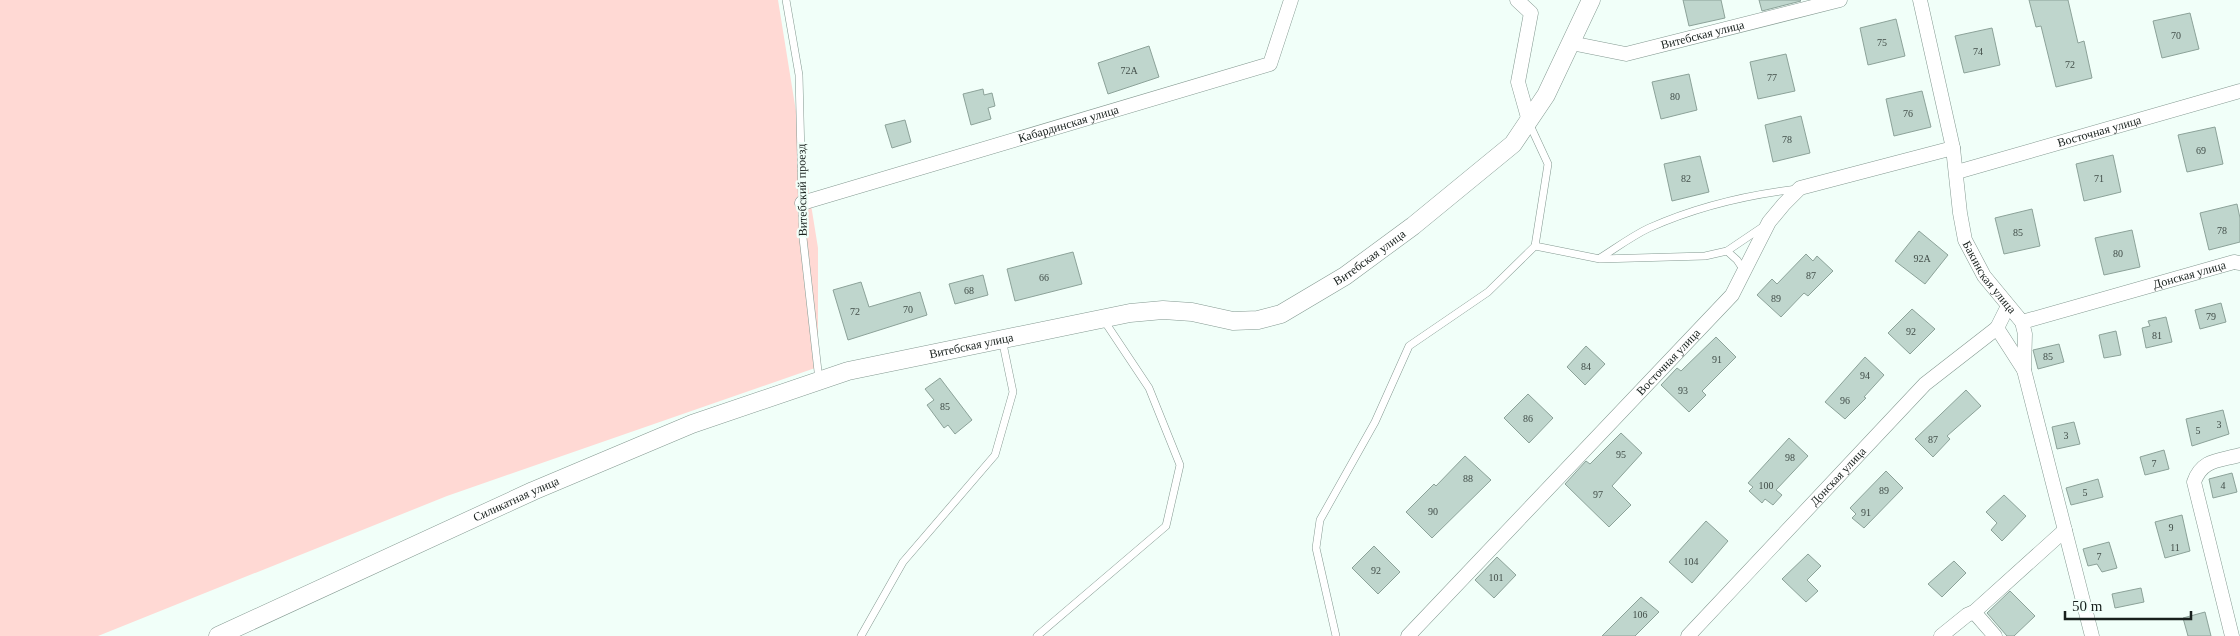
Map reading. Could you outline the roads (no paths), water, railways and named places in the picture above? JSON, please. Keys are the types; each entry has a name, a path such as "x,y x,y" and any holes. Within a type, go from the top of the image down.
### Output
{"street":[{"name":"Кабардинская улица","path":"802,203 1270,64 1291,0"},
{"path":"1517,0 1531,13 1518,82 1529,121"},
{"path":"1570,42 1590,0"},
{"name":"Витебская улица","path":"819,381 848,370 1130,313 1163,310 1192,312 1233,321 1258,320 1281,314 1345,276 1413,226 1513,144 1546,95 1570,42 1626,54 1840,0"},
{"name":"Бакинская улица","path":"1920,0 1953,148 1960,213 1966,240 1984,276 2022,322 2025,334 2024,370 2092,636"},
{"name":"Восточная улица","path":"1957,172 2240,91"},
{"path":"1800,188 1953,148"},
{"name":"Восточная улица","path":"1408,636 1732,295 1745,273 1769,222 1800,188"},
{"name":"Донская улица","path":"2022,322 2234,262 2240,262"},
{"path":"2008,306 1997,328 2024,370"},
{"name":"Донская улица","path":"1688,636 1925,384 1997,328"},
{"name":"Силикатная улица","path":"218,636 533,491 692,424 819,381"},
{"path":"2232,636 2194,482 2198,470 2208,463 2240,455"},
{"path":"1941,636 1967,615 1974,612 2065,530"},
{"path":"1974,612 1995,636"}],"lane":[{"name":"Витебский проезд","path":"786,0 799,75 803,238 819,381"},
{"path":"1336,636 1316,548 1320,520 1375,422 1409,346 1488,292 1535,246 1548,164 1529,121"},
{"path":"1600,259 1647,229 1686,213 1759,193 1800,188"},
{"path":"1535,246 1600,259 1705,256 1727,251 1769,222"},
{"path":"1727,251 1737,260 1745,273"},
{"path":"1037,636 1166,526 1180,466 1149,388 1103,318"},
{"path":"862,636 903,562 995,455 1013,392 1002,339"}]}
